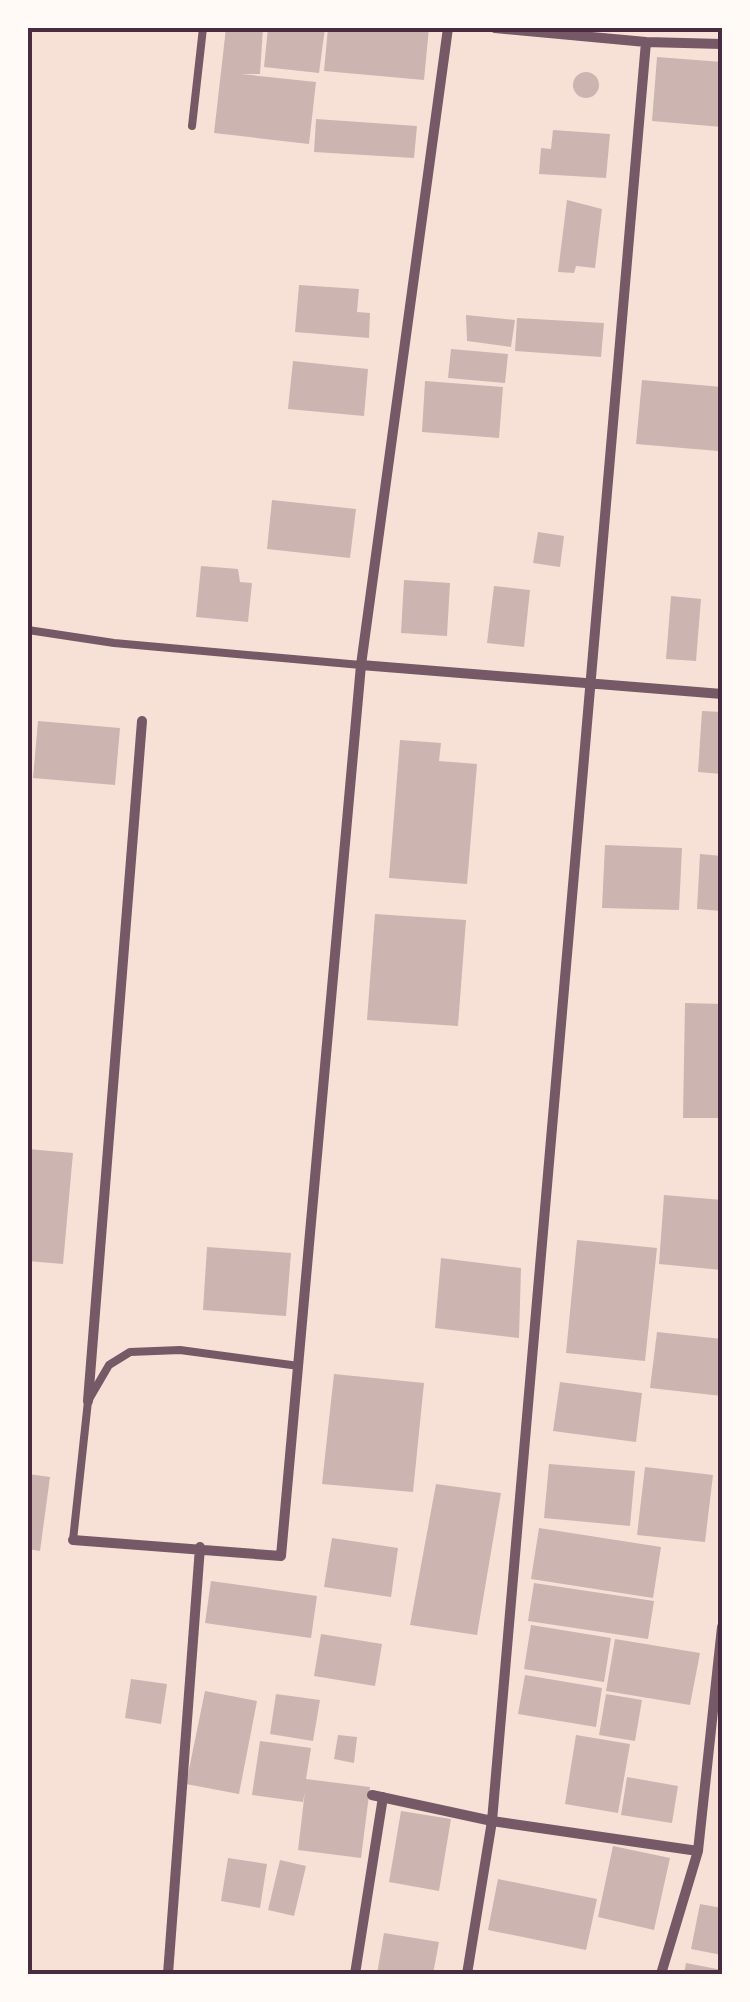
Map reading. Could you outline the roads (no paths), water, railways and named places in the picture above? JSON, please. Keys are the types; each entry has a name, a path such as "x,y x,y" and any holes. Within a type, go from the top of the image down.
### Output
{"street":[{"path":"73,1540 281,1556 361,665 448,28"},
{"path":"495,28 646,42 722,44"},
{"path":"467,1974 492,1821 646,42"},
{"path":"361,665 722,694"},
{"path":"88,1401 142,721"},
{"path":"168,1974 200,1547"},
{"path":"661,1974 698,1851 722,1627"},
{"path":"354,1974 378,1796 492,1821 698,1851"}],"lane":[{"path":"192,126 203,28"},
{"path":"28,630 114,643 361,665"},
{"path":"73,1540 88,1401 109,1365 130,1352 180,1350 298,1366"}]}
